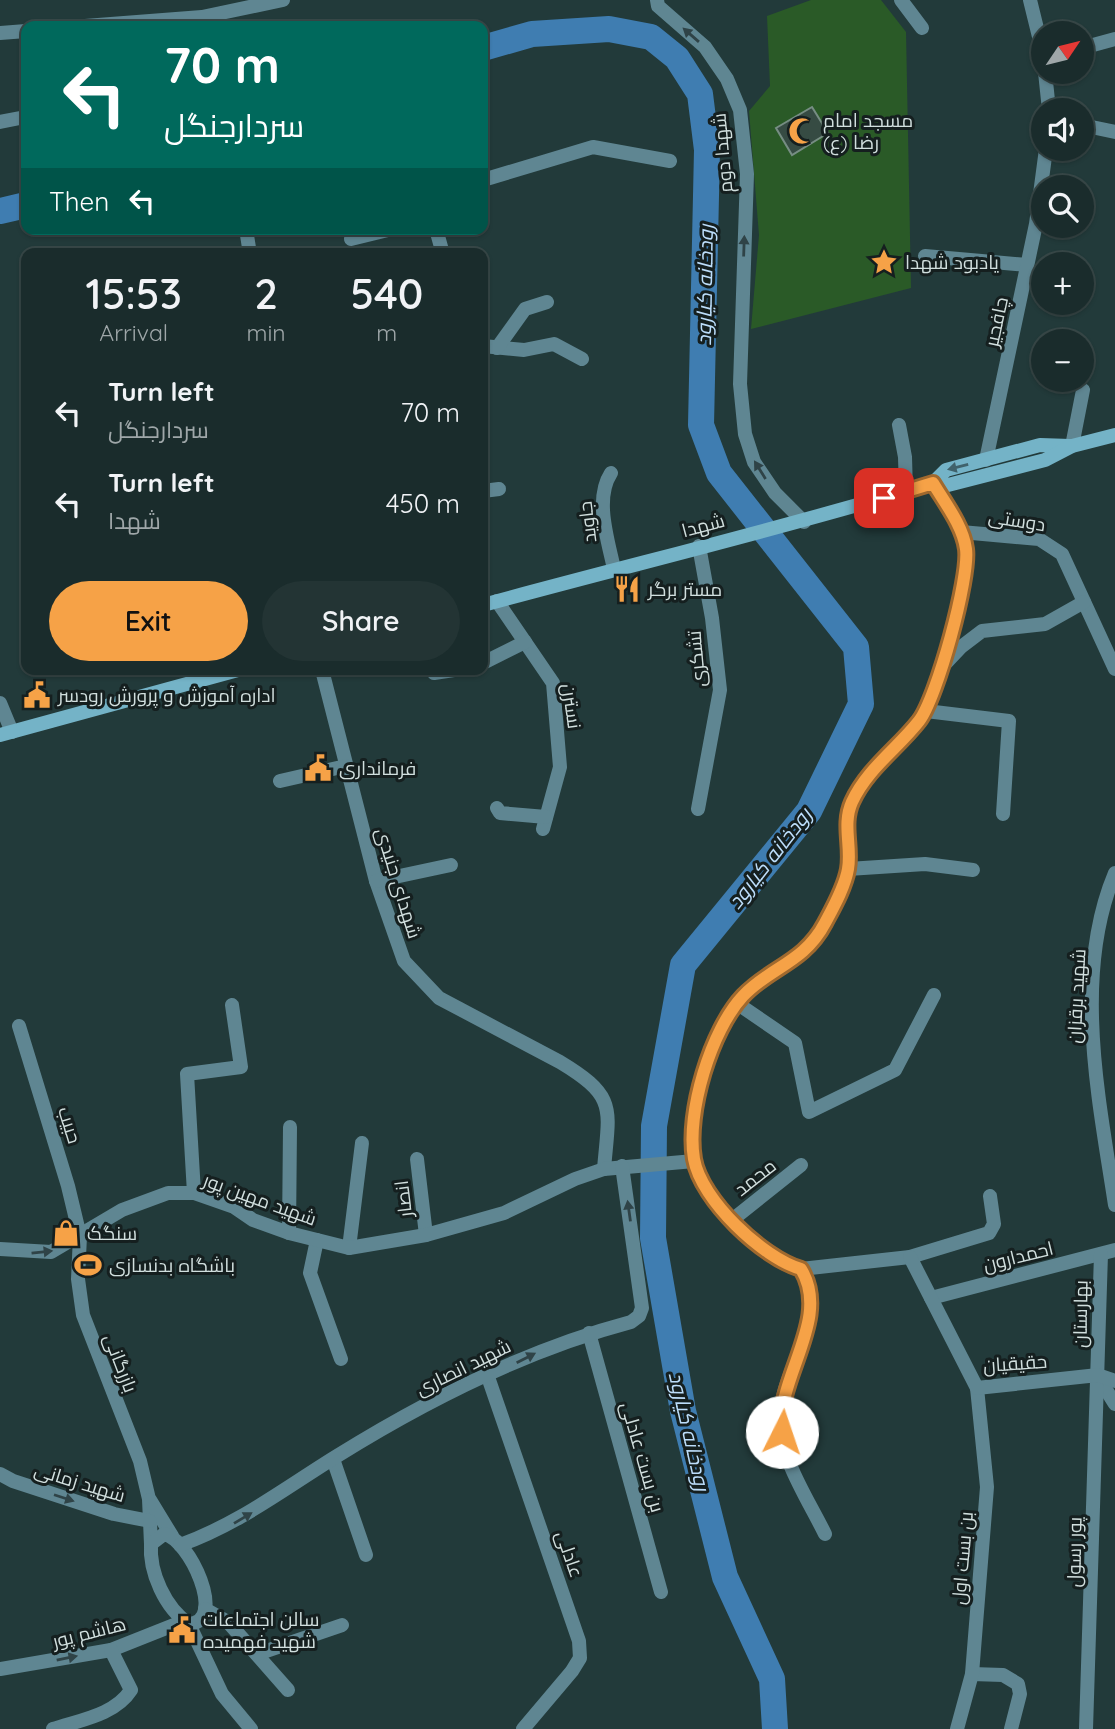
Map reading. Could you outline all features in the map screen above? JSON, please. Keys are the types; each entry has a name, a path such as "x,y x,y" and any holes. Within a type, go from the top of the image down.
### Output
{"main road":[{"name":"شهدا","path":"490,603 740,535 804,522 933,483 948,485 1045,460 1072,446 1115,435"},
{"name":"شهدا","path":"933,483 946,470 1040,445 1072,446"},
{"path":"6,733 206,675"}],"street":[{"path":"158,21 202,17 283,0"},
{"name":"شهدا دوم","path":"657,0 658,6 705,47 727,79 740,110 747,174 740,384 745,434 754,462 775,493 804,522"},
{"path":"901,0 922,28"},
{"path":"1030,0 1035,21"},
{"path":"0,33 21,31"},
{"path":"1094,45 1115,39"},
{"path":"0,122 20,118"},
{"path":"1094,128 1115,132"},
{"path":"488,178 593,147 670,161"},
{"name":"چافجیر","path":"986,460 1027,265 1044,161"},
{"path":"351,239 367,235"},
{"path":"925,256 1027,265"},
{"path":"490,347 525,309 547,302"},
{"path":"490,347 524,350 554,344 582,359"},
{"path":"1072,446 1083,392"},
{"path":"899,425 905,457 906,491"},
{"name":"جاوید","path":"611,473 603,485 605,524 614,569"},
{"path":"933,483 961,531 967,562 943,666 926,711 855,794 847,812 848,869 825,924 809,948 743,995 722,1027 703,1072 696,1110 694,1161 713,1201 754,1243 786,1265 801,1269 910,1257 989,1233 993,1224 990,1196"},
{"path":"488,490 499,489"},
{"name":"دوستی","path":"961,531 1039,540 1050,544 1062,554 1115,669"},
{"name":"تشکری","path":"698,809 720,690 712,618 699,546"},
{"path":"943,666 961,646 982,631 1045,624 1084,602"},
{"name":"نسترن","path":"490,603 525,642 553,683 559,767 544,823 500,813 497,808"},
{"path":"488,660 525,642"},
{"name":"شهدای جنیدی","path":"323,675 376,881 404,961 439,998 569,1068 606,1099 609,1111 604,1170"},
{"path":"0,703 6,733"},
{"path":"926,711 1009,721 1003,814"},
{"path":"280,781 346,766"},
{"path":"848,869 925,864 973,870"},
{"path":"376,881 452,865"},
{"name":"شهید برقزان","path":"1115,873 1103,900 1090,1035 1115,1205"},
{"path":"738,1004 794,1043 808,1112 895,1070 934,995"},
{"path":"194,1193 187,1074 241,1067 232,1005"},
{"name":"حبیب","path":"19,1026 80,1236"},
{"path":"289,1233 290,1127"},
{"path":"349,1248 362,1143"},
{"name":"انصار","path":"417,1159 426,1235"},
{"name":"شهید مهین پور","path":"0,1250 51,1252 144,1200 168,1193 194,1193 234,1207 253,1220 289,1233 349,1248 426,1235 504,1213 575,1179 604,1170 694,1161"},
{"name":"محمد","path":"732,1220 801,1165"},
{"name":"شهید انصاری","path":"151,1544 164,1534 176,1540 223,1529 333,1459 435,1401 551,1345 631,1322 639,1317 642,1308 628,1166"},
{"name":"بازرگانی","path":"80,1236 78,1279 83,1315 140,1461 149,1499"},
{"path":"317,1240 310,1273 341,1359"},
{"name":"احمدارون","path":"931,1298 1108,1252"},
{"name":"بهارستان","path":"1098,1376 1108,1252"},
{"name":"حقیقیان","path":"910,1257 978,1388 1098,1376 1115,1381"},
{"path":"801,1269 810,1284 807,1330 790,1376 780,1417 783,1447 825,1534"},
{"name":"بن بست عادلی","path":"589,1333 661,1592"},
{"path":"1098,1376 1115,1404"},
{"name":"پور رسول","path":"1086,1729 1098,1376"},
{"name":"عادلی","path":"488,1377 579,1641 580,1658 572,1671 523,1729"},
{"name":"بن بست اول","path":"957,1729 972,1674 987,1487 978,1388"},
{"path":"333,1459 366,1555"},
{"name":"شهید زمانی","path":"0,1474 13,1481 114,1514 150,1521"},
{"path":"149,1499 154,1572 164,1596 187,1622 222,1694 251,1729"},
{"path":"149,1499 198,1575 205,1594 203,1618 187,1622"},
{"path":"205,1609 228,1622 288,1690"},
{"name":"هاشم پور","path":"0,1669 111,1650 187,1622"},
{"path":"257,1654 342,1625"},
{"path":"53,1729 111,1710 124,1701 131,1690 111,1650"},
{"path":"972,1674 1003,1675 1018,1684 1020,1694 1011,1729"}],"green space":[{"path":"811,0 881,0 906,32 911,288 751,329 759,235 749,111 770,86 767,16"}],"building":[{"name":"مسجد امام رضا (ع)","path":"812,107 828,133 792,155 776,128"}],"waterway":[{"name":"رودخانه کیارود","path":"488,47 532,34 609,29 651,37 677,58 700,94 707,150 701,425 719,473 856,647 861,704 809,811 683,965 654,1126 653,1238 683,1411 725,1577 772,1679 775,1729"},
{"name":"رودخانه کیارود","path":"0,211 21,206"}],"place":[{"name":"مسجد امام رضا (ع)","path":"802,131"},
{"name":"یادبود شهدا","path":"884,262"},
{"name":"مستر برگر","path":"627,589"},
{"name":"اداره آموزش و پرورش رودسر","path":"37,695"},
{"name":"فرماندارى","path":"318,768"},
{"name":"سنگک","path":"66,1233"},
{"name":"باشگاه بدنسازى","path":"88,1265"},
{"name":"سالن اجتماعات شهید فهمیده","path":"182,1630"}],"route":[{"path":"782,1432 780,1417 790,1376 807,1330 810,1284 801,1269 786,1265 754,1243 713,1201 694,1161 696,1110 703,1072 722,1027 743,995 809,948 825,924 848,869 847,812 855,794 874,769 918,723 933,699 967,562 966,546 961,531 933,483 884,498"}]}
